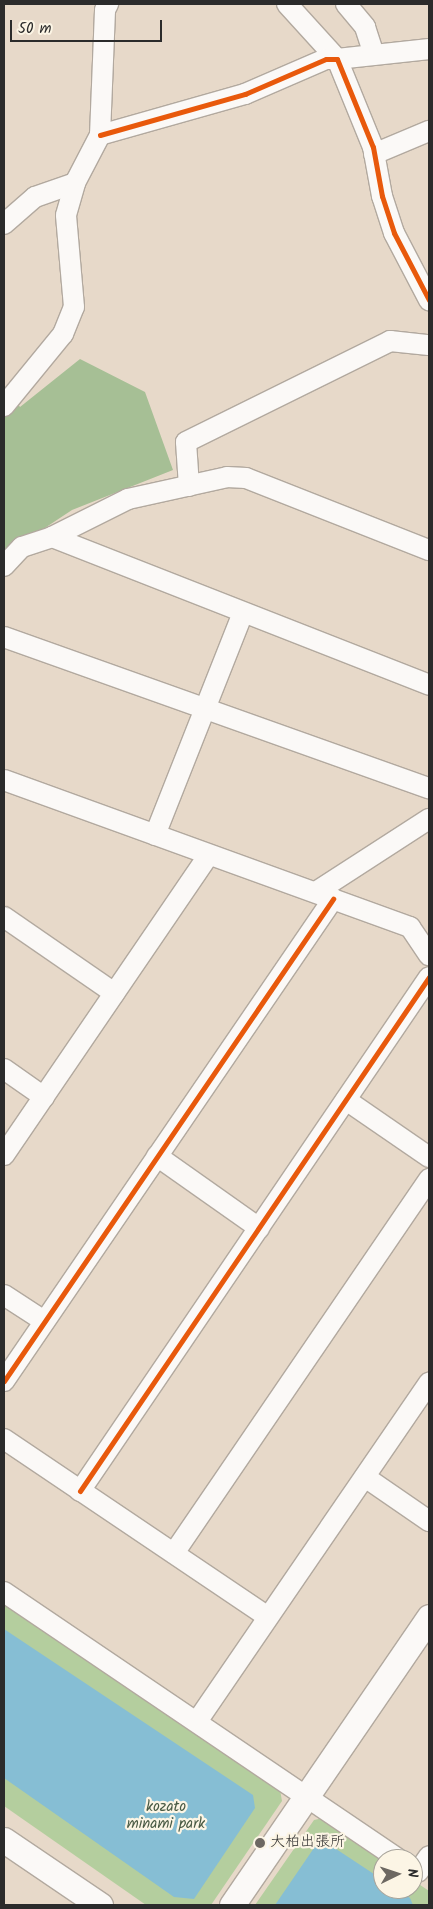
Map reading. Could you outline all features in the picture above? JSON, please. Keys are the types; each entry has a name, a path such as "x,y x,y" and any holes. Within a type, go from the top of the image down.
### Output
{"street":[{"path":"287,4 337,59 374,154 382,196 394,233 429,300"},
{"path":"346,4 366,27 374,55"},
{"path":"4,406 64,334 74,307 66,215 75,183 100,135 103,6"},
{"path":"100,135 246,94 326,59 429,49"},
{"path":"374,154 429,131"},
{"path":"4,224 35,197 75,183"},
{"path":"189,486 186,442 390,341 429,346"},
{"path":"4,566 22,547 52,536 128,499 227,478 246,478 429,550"},
{"path":"52,536 243,613 429,684"},
{"path":"154,835 243,613"},
{"path":"4,637 429,788"},
{"path":"4,780 410,927 429,955"},
{"path":"4,1380 157,1156 325,896 429,819"},
{"path":"4,1155 209,855"},
{"path":"4,917 114,993"},
{"path":"80,1491 429,977"},
{"path":"4,1069 44,1097"},
{"path":"346,1100 429,1157"},
{"path":"157,1156 259,1228"},
{"path":"174,1554 429,1179"},
{"path":"4,1295 44,1321"},
{"path":"198,1720 429,1383"},
{"path":"4,1439 268,1617"},
{"path":"365,1477 429,1520"},
{"path":"4,1592 198,1720 385,1849"},
{"path":"232,1905 305,1794 429,1617"},
{"path":"4,1840 100,1905"}],"green space":[{"path":"80,359 145,392 173,470 72,510 4,555 4,385 20,407"},
{"name":"kozato minami park","path":"4,1604 280,1790 282,1801 211,1905 146,1905 4,1806"},
{"path":"323,1818 373,1852 373,1899 423,1899 423,1887 429,1891 429,1905 255,1905 314,1820"}],"water":[{"name":"kozato minami park","path":"4,1629 253,1795 255,1808 194,1899 174,1897 4,1778"},
{"path":"327,1843 373,1873 373,1899 410,1899 413,1905 275,1905 316,1845"}],"cycle path":[{"path":"100,135 245,94 326,59 337,59 373,147 382,196 394,233 429,300"},
{"path":"4,1381 333,899"},
{"path":"80,1491 429,977"}],"place":[{"name":"大柏出張所","path":"260,1843"}]}
